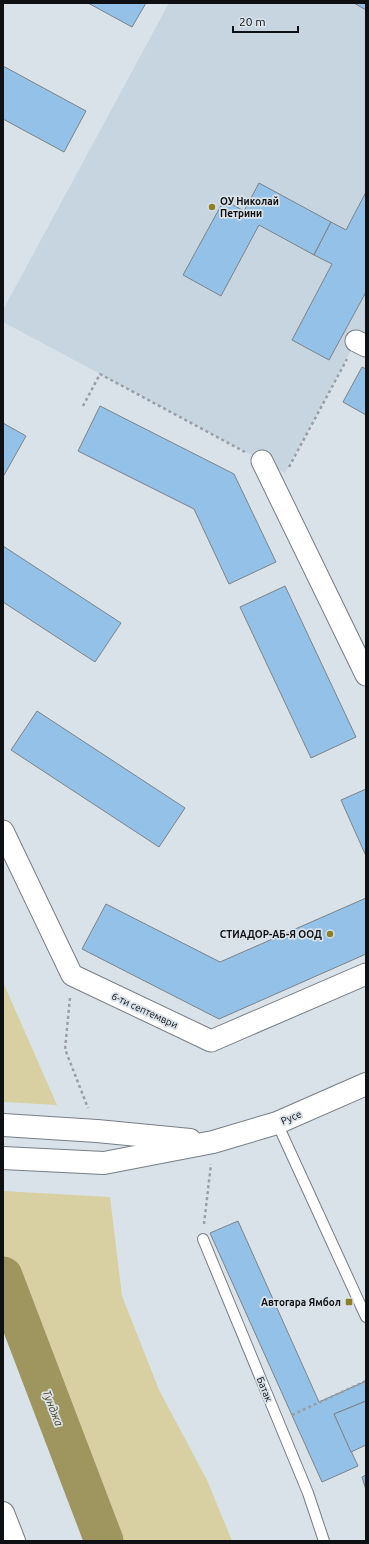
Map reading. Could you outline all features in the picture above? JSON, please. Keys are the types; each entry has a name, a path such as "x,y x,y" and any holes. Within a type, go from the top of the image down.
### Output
{"street":[{"path":"262,461 366,675"},
{"path":"3,831 72,975"},
{"name":"6-ти септември","path":"72,975 210,1041 366,974"},
{"name":"Русе","path":"3,1158 104,1164 213,1142 277,1123 366,1084"},
{"path":"3,1125 97,1131 213,1142"},
{"path":"3,1513 14,1541"}],"lane":[{"path":"277,1123 366,1317"},
{"name":"Батак","path":"203,1239 308,1493 324,1541"}],"path":[{"path":"83,406 100,374 285,473 361,343"},
{"path":"72,975 65,1049 97,1131"},
{"path":"206,1205 213,1142"},
{"path":"278,1421 366,1381"}],"shaded area":[{"name":"ОУ Николай Петрини","path":"169,3 366,3 366,346 356,341 285,473 3,322 3,310"},
{"path":"3,982 57,1105 3,1102"},
{"path":"3,1191 110,1197 122,1296 159,1390 207,1480 232,1541 90,1541 3,1313"}],"building":[{"path":"88,3 146,3 132,27"},
{"path":"354,3 366,3 366,10"},
{"path":"3,66 86,111 64,152 3,119"},
{"path":"259,183 331,222 314,255 259,225 221,296 183,275 224,200 244,211"},
{"path":"366,192 366,292 329,360 292,340 332,264 314,255 331,222 346,230"},
{"path":"362,367 366,369 366,415 343,402"},
{"path":"100,406 234,474 276,562 229,584 194,509 78,451"},
{"path":"3,423 26,436 3,477"},
{"path":"3,546 121,623 95,662 3,602"},
{"path":"285,586 356,737 311,758 240,607"},
{"path":"37,711 185,808 159,847 11,750"},
{"path":"366,789 366,856 341,800"},
{"path":"366,898 366,954 219,1019 82,949 106,904 220,962"},
{"path":"238,1221 319,1402 366,1381 366,1401 334,1414 358,1466 322,1482 210,1233"},
{"path":"366,1401 366,1445 351,1452 334,1414"},
{"path":"366,1475 366,1490 362,1477"}],"waterway":[{"name":"Тунджа","path":"3,1276 104,1541"}],"place":[{"name":"ОУ Николай Петрини","path":"212,207"},
{"name":"СТИАДОР-АБ-Я ООД","path":"330,934"},
{"name":"Автогара Ямбол","path":"349,1302"}]}
